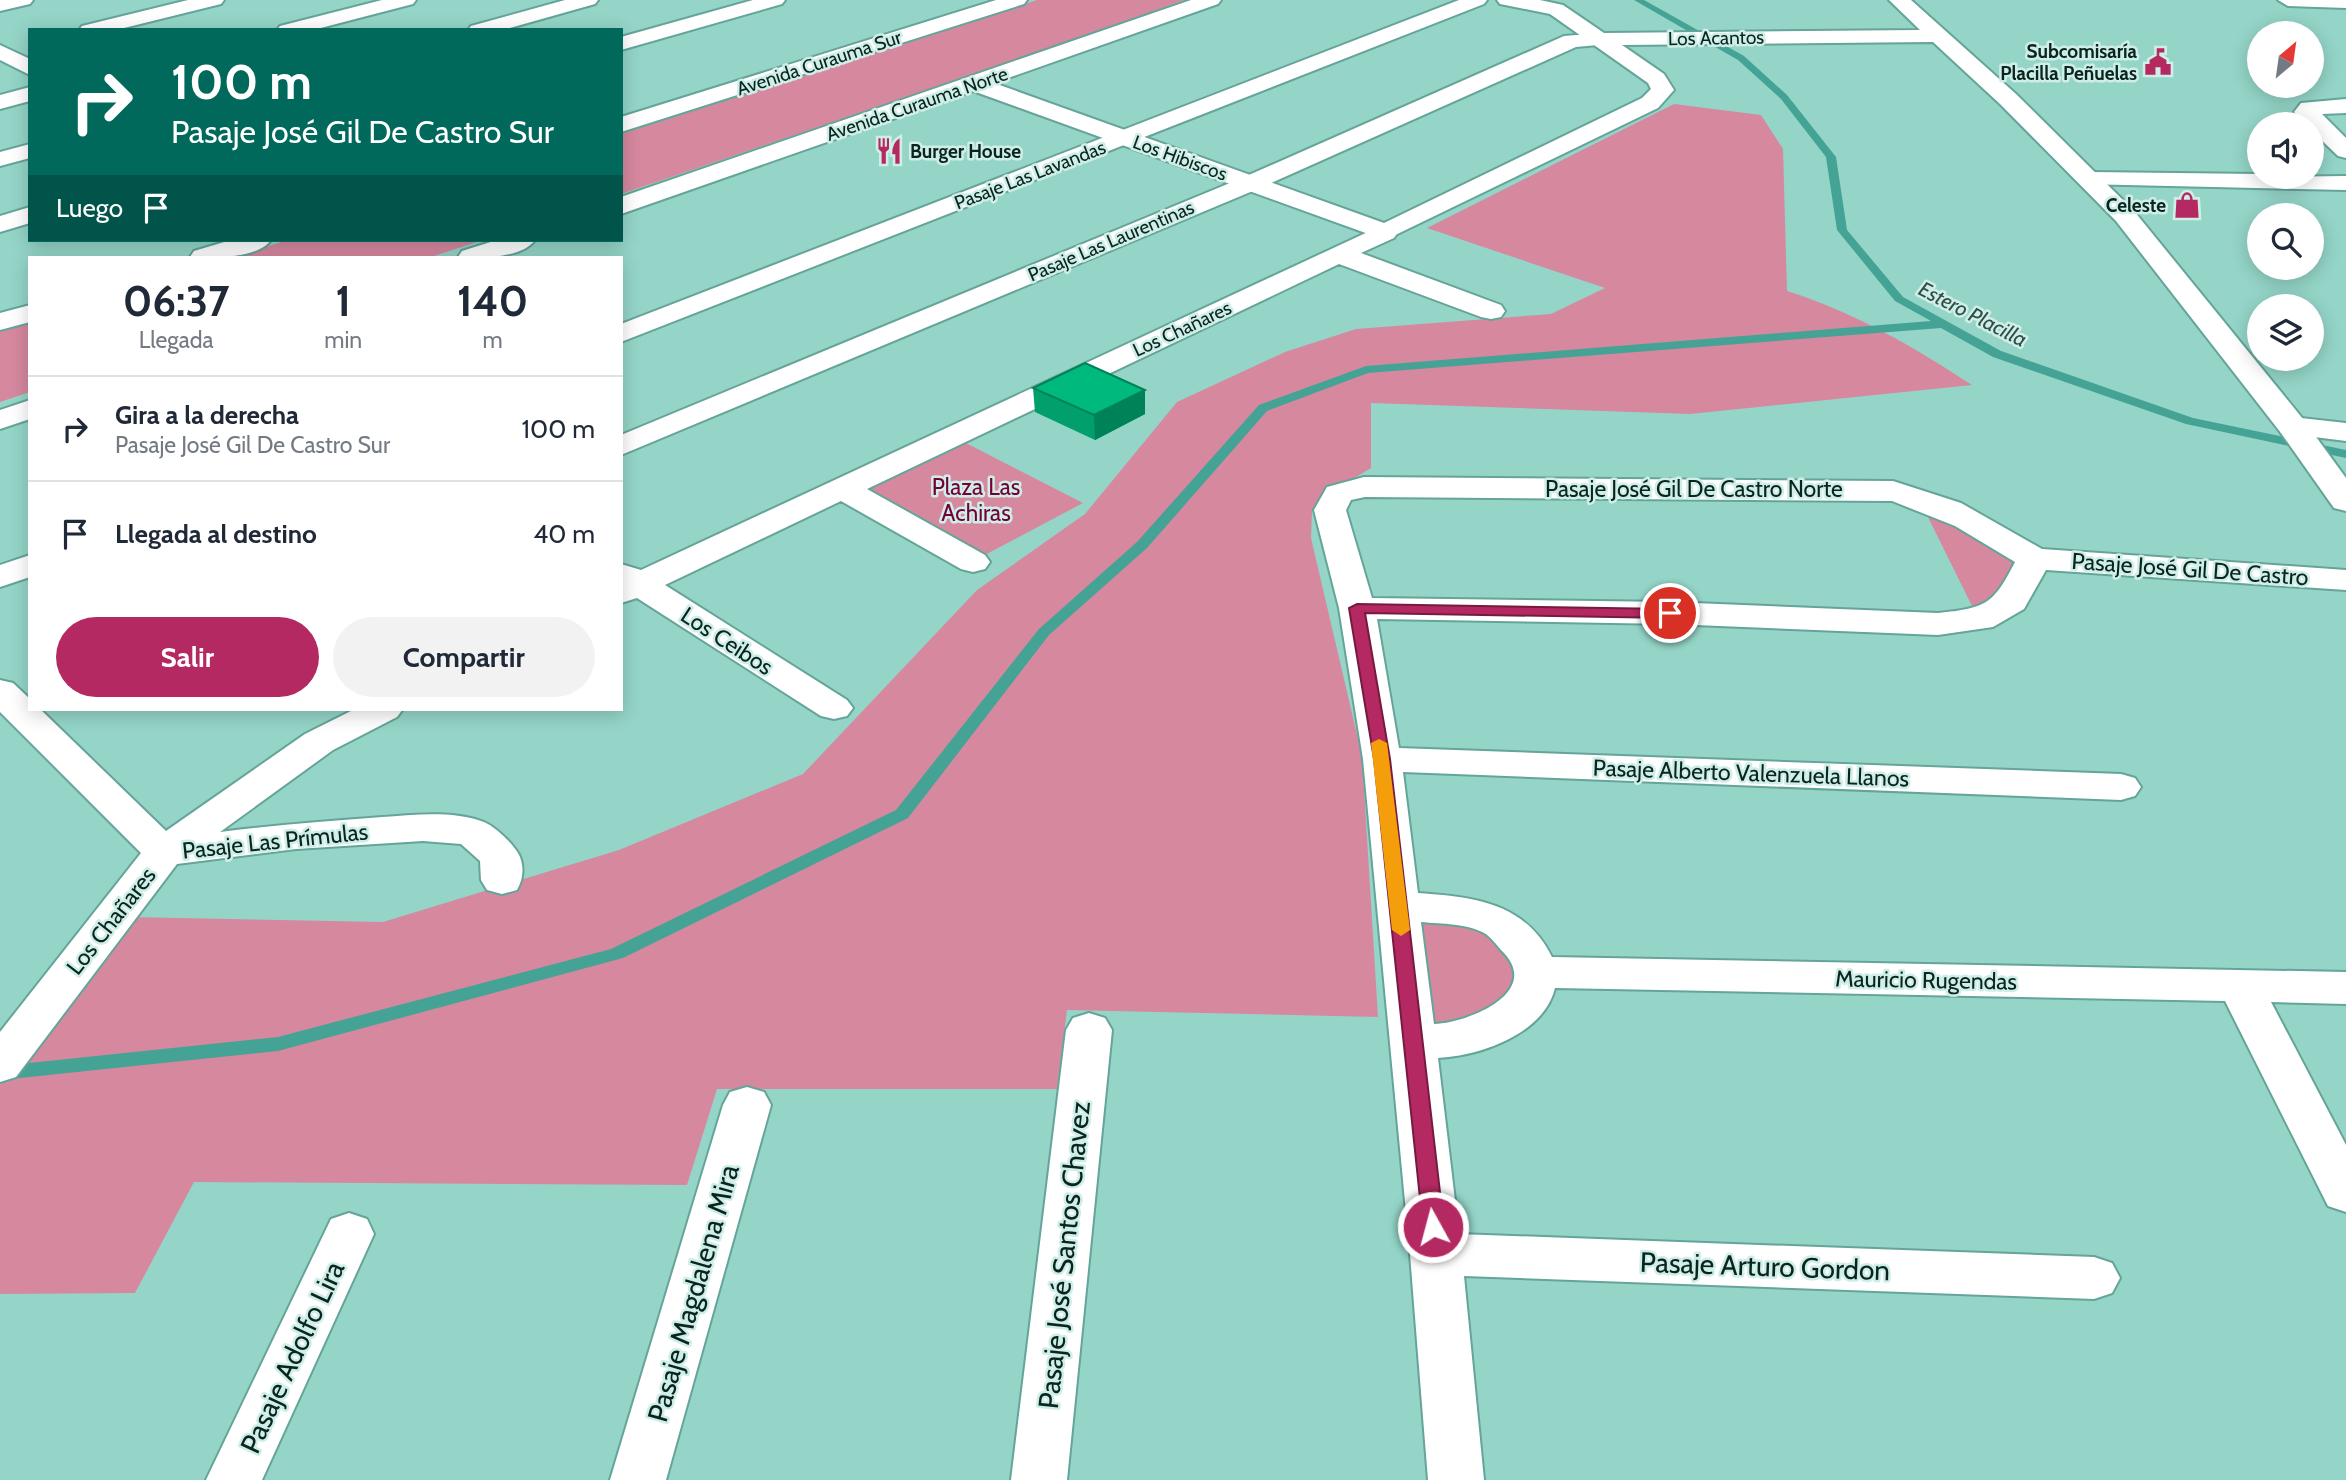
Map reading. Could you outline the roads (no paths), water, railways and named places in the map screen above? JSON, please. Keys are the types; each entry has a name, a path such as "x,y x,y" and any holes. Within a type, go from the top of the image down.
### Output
{"street":[{"path":"0,5 23,0"},
{"path":"97,28 214,0"},
{"path":"295,28 406,0"},
{"path":"485,28 587,0"},
{"path":"623,43 775,0"},
{"name":"Avenida Curauma Sur","path":"623,124 1017,0"},
{"name":"Avenida Curauma Norte","path":"623,205 1211,0"},
{"name":"Pasaje Las Lavandas","path":"623,333 1478,0"},
{"path":"1507,0 1556,9 1601,39"},
{"path":"1899,0 1935,36 2008,99 2091,179 2125,216 2292,426 2346,501"},
{"path":"2288,0 2346,2"},
{"name":"Los Acantos","path":"1601,39 1935,36"},
{"name":"Pasaje Las Laurentinas","path":"623,445 1251,183 1572,41 1601,39"},
{"name":"Los Chañares","path":"627,584 841,488 1340,255 1650,103 1663,90 1656,79 1601,39"},
{"path":"0,51 28,44"},
{"path":"0,51 28,67"},
{"name":"Los Hibiscos","path":"976,84 1385,232"},
{"path":"0,102 28,95"},
{"path":"2346,106 2309,108 2306,112 2346,151"},
{"path":"0,159 28,152"},
{"path":"2091,179 2346,183"},
{"path":"0,224 28,216"},
{"path":"206,256 252,242"},
{"path":"474,256 516,242"},
{"path":"1340,255 1491,311"},
{"path":"0,322 28,314"},
{"path":"0,420 28,410"},
{"path":"2292,426 2346,432"},
{"name":"Pasaje José Gil De Castro Norte","path":"1357,608 1330,510 1338,494 1364,487 1893,491 1921,498 1983,525 2034,559"},
{"path":"841,488 974,562"},
{"path":"1456,1480 1436,1254 1382,759 1357,608 1670,613 1938,624 1980,619 2012,602 2034,559"},
{"name":"Pasaje José Gil De Castro","path":"2034,559 2346,580"},
{"path":"0,577 28,566"},
{"name":"Los Ceibos","path":"627,584 834,708"},
{"name":"Pasaje Las Prímulas","path":"14,697 164,852 296,836 423,828 472,832 500,858 502,880"},
{"name":"Los Chañares","path":"0,1065 164,852 319,742 380,711"},
{"name":"Pasaje Alberto Valenzuela Llanos","path":"1382,759 2121,787"},
{"path":"1398,906 1462,911 1501,925 1525,947 1537,972 1530,1000 1500,1023 1460,1040 1412,1042"},
{"name":"Mauricio Rugendas","path":"1537,972 2240,986 2336,992"},
{"path":"2240,986 2346,1192"},
{"name":"Pasaje José Santos Chavez","path":"1039,1480 1089,1030"},
{"name":"Pasaje Magdalena Mira","path":"638,1480 747,1105"},
{"name":"Pasaje Adolfo Lira","path":"234,1480 349,1234"},
{"name":"Pasaje Arturo Gordon","path":"1436,1254 2094,1278"}],"waterway":[{"name":"Estero Placilla","path":"1638,0 1741,58 1784,97 1831,157 1842,230 1899,299 1997,354 2190,421 2346,454"},
{"path":"10,1072 278,1044 617,954 902,814 1044,632 1142,545 1263,408 1366,370 1942,324"}],"place":[{"name":"Subcomisaría Placilla Peñuelas","path":"2158,62"},
{"name":"Burger House","path":"889,151"},
{"name":"Celeste","path":"2187,205"}],"park label":[{"name":"Plaza Las Achiras","path":"976,500"}]}
